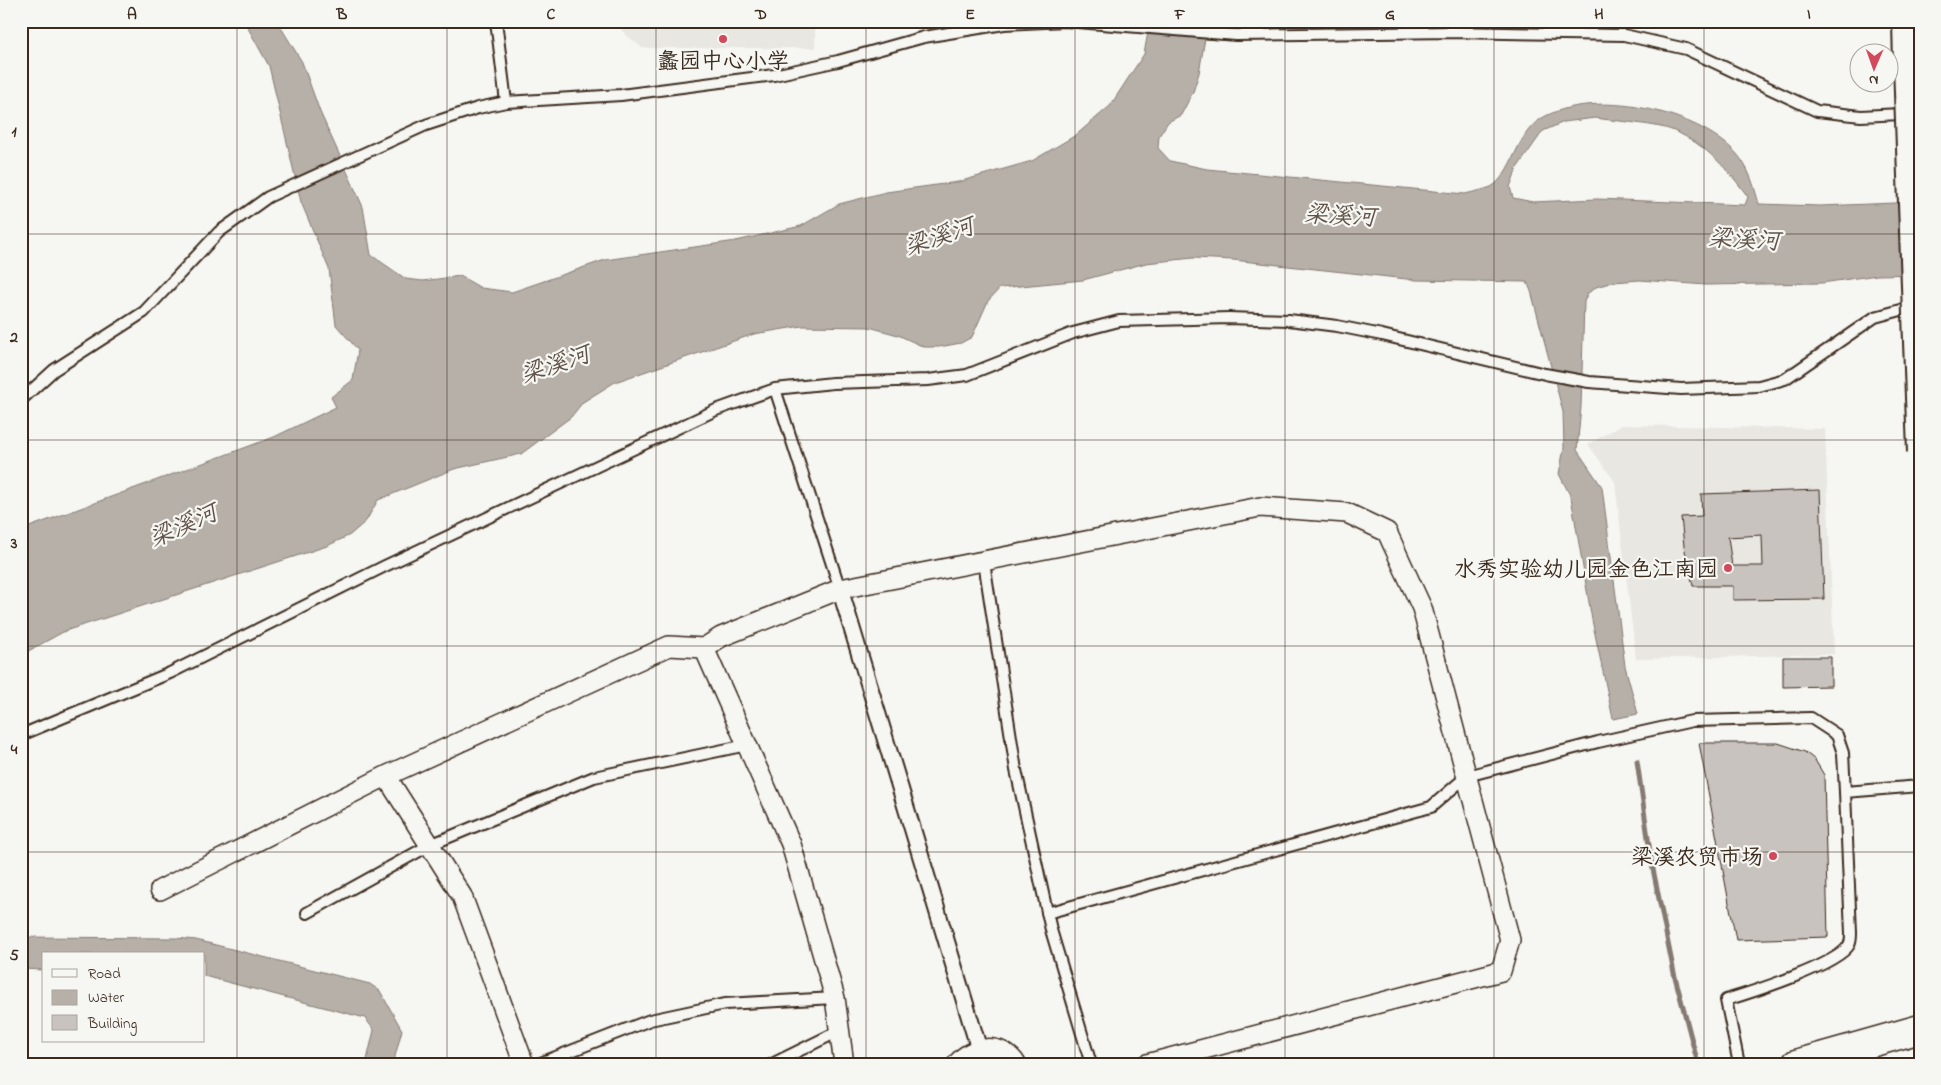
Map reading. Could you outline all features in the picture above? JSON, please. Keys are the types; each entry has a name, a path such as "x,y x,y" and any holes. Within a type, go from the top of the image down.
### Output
{"main road":[{"path":"1796,1064 1920,1029"}],"street":[{"path":"1905,21 1920,453"},
{"path":"160,890 386,776 669,646 704,648 721,637 840,589 1260,507 1347,513 1386,532 1422,608 1510,940 1501,971 1147,1064"},
{"path":"840,589 979,1049"},
{"path":"704,648 791,844 835,998 844,1064"},
{"path":"386,776 462,896 524,1064"},
{"path":"957,1064 967,1054 979,1049 991,1048 1004,1052 1016,1064"}],"lane":[{"path":"496,21 506,102"},
{"path":"21,400 54,370 144,312 219,232 268,197 426,125 478,108 506,102 621,95 774,75 838,61 924,37 1004,24 1065,21 1236,35 1451,32 1624,35 1686,49 1817,111 1861,116 1920,113"},
{"path":"21,735 170,673 385,566 716,410 775,389 833,384 928,380 967,375 1073,333 1119,322 1229,318 1289,320 1336,326 1544,374 1589,382 1681,389 1760,386 1785,378 1875,317 1920,306"},
{"path":"775,389 840,589"},
{"path":"984,562 1016,770 1047,913 1091,1064"},
{"path":"1047,913 1431,808 1467,776 1598,742 1692,721 1811,718 1837,735 1843,753 1851,933 1849,945 1838,955 1800,973 1768,987 1726,1000 1739,1064"},
{"path":"307,913 430,845 594,776 747,745"},
{"path":"1845,792 1920,786"},
{"path":"538,1064 650,1020 725,1004 835,998"},
{"path":"772,1064 839,1030"}],"shaded area":[{"name":"蠡园中心小学","path":"620,21 878,21 815,29 815,48 642,48 621,30"},
{"name":"水秀实验幼儿园金色江南园","path":"1622,425 1825,429 1834,654 1636,659 1615,482 1588,444"}],"water":[{"name":"梁溪河","path":"244,21 277,21 302,62 320,112 363,207 371,255 406,279 423,281 460,276 481,288 512,292 605,260 736,241 801,226 839,204 886,192 958,182 1032,161 1076,135 1110,106 1144,54 1150,21 1208,21 1199,73 1193,92 1181,115 1168,122 1159,136 1158,148 1170,161 1207,169 1465,194 1491,187 1498,181 1526,133 1533,124 1542,118 1564,109 1589,105 1644,108 1671,115 1696,125 1718,138 1736,153 1748,171 1759,204 1820,206 1920,202 1920,274 1877,275 1822,283 1706,285 1640,280 1613,282 1596,287 1587,294 1584,302 1581,407 1577,450 1602,487 1625,666 1638,714 1613,719 1592,620 1571,497 1559,474 1564,448 1563,412 1527,282 1416,280 1233,260 1193,258 1146,263 1083,280 1000,288 988,301 972,337 961,343 939,347 924,347 898,335 869,327 802,326 754,334 615,382 583,402 571,417 521,454 454,469 378,500 366,521 350,535 327,546 65,631 21,655 21,530 274,437 336,407 331,397 353,380 358,350 336,325 329,269 301,202 269,66","holes":["1595,118 1658,126 1685,136 1706,150 1733,177 1748,197 1745,205 1597,199 1533,202 1513,198 1510,187 1517,168 1543,131 1564,122"]},
{"path":"21,937 176,938 196,940 370,984 380,991 402,1030 393,1064 366,1064 374,1030 365,1018 205,976 205,952 42,952 42,970 21,969"}],"building":[{"path":"1820,490 1824,599 1733,600 1733,586 1693,586 1684,546 1681,517 1702,516 1701,494","holes":["1762,535 1763,566 1732,566 1728,537"]},
{"path":"1783,657 1831,657 1831,686 1783,687"},
{"name":"梁溪农贸市场","path":"1699,743 1778,743 1805,752 1815,760 1824,775 1828,937 1736,940"}],"waterway":[{"path":"1637,761 1651,859 1674,973 1698,1064"}],"place":[{"name":"蠡园中心小学","path":"723,39"},
{"name":"水秀实验幼儿园金色江南园","path":"1728,568"},
{"name":"梁溪农贸市场","path":"1773,856"}]}
